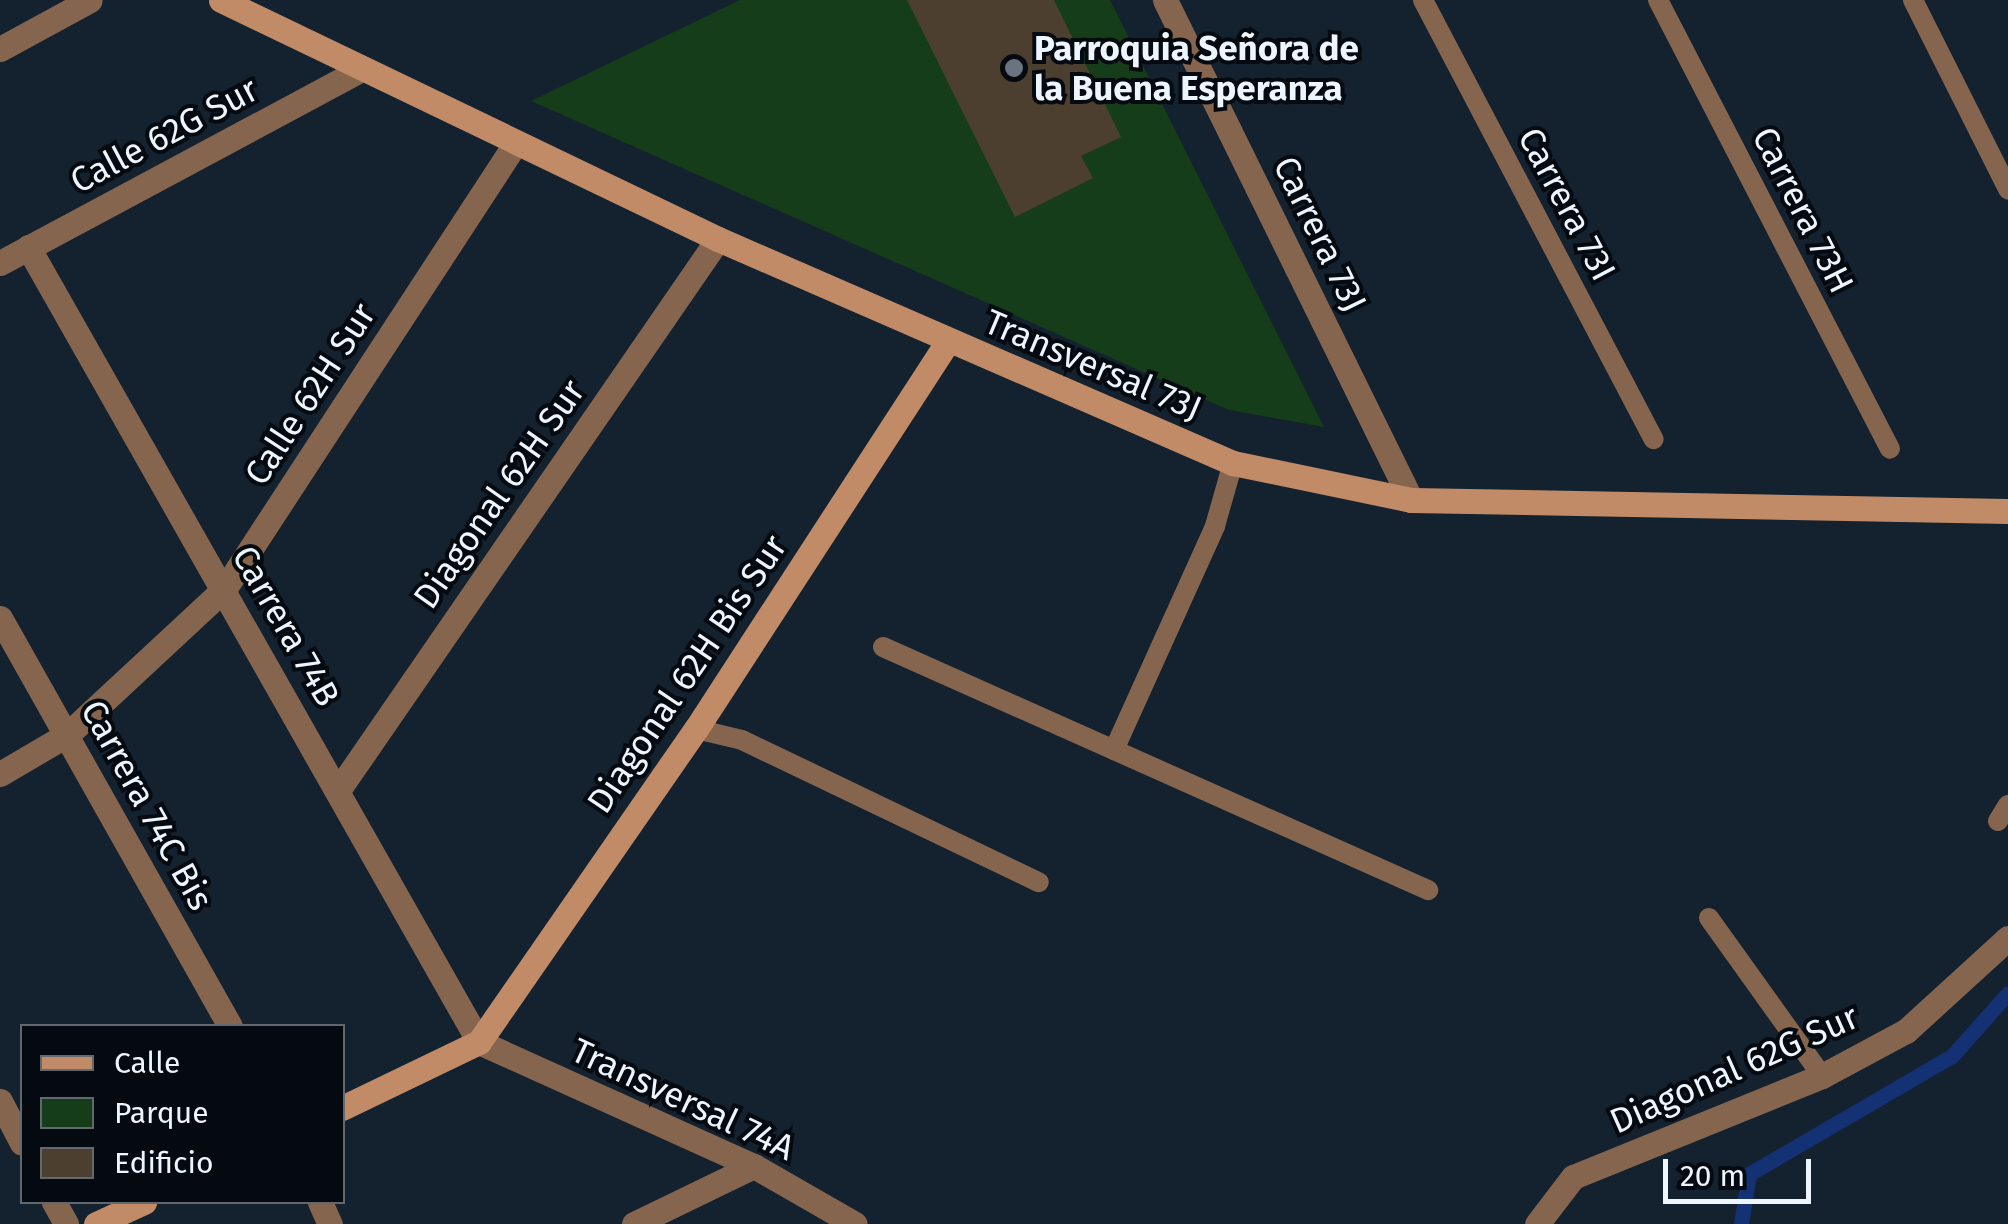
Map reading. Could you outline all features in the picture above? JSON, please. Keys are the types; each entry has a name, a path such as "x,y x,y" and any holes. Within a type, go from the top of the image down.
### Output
{"street":[{"path":"0,50 90,0"},
{"name":"Transversal 73J","path":"221,0 718,239 1233,463 1411,500 2008,511"},
{"name":"Carrera 73J","path":"1165,0 1411,500"},
{"name":"Calle 62G Sur","path":"0,262 362,69"},
{"name":"Calle 62H Sur","path":"0,774 68,734 225,588 514,144"},
{"name":"Diagonal 62H Sur","path":"339,789 718,239"},
{"name":"Carrera 74B","path":"28,247 339,789 478,1042"},
{"name":"Diagonal 62H Bis Sur","path":"478,1042 696,730 948,340"},
{"name":"Carrera 74C Bis","path":"0,618 229,1024"},
{"name":"Diagonal 62G Sur","path":"1537,1224 1573,1177 1822,1076 1906,1031 2008,938"},
{"path":"345,1107 478,1042"},
{"name":"Transversal 74A","path":"478,1042 754,1166 855,1224"},
{"path":"0,1101 20,1139"},
{"path":"634,1224 754,1166"},
{"path":"96,1224 140,1204"}],"lane":[{"name":"Carrera 73I","path":"1423,0 1652,439"},
{"name":"Carrera 73H","path":"1658,0 1890,449"},
{"path":"1914,0 2008,189"},
{"path":"1114,750 1215,526 1233,463"},
{"path":"882,647 1428,890"},
{"path":"696,730 742,740 1039,882"},
{"path":"1709,918 1822,1076"}],"green space":[{"path":"740,0 1110,0 1324,427 1229,410 531,101"}],"building":[{"name":"Parroquia Señora de la Buena Esperanza","path":"907,0 1054,0 1121,137 1081,156 1093,178 1015,217"}],"waterway":[{"path":"1741,1224 1749,1174 1952,1056 2008,993"}],"place":[{"name":"Parroquia Señora de la Buena Esperanza","path":"1014,68"}]}
